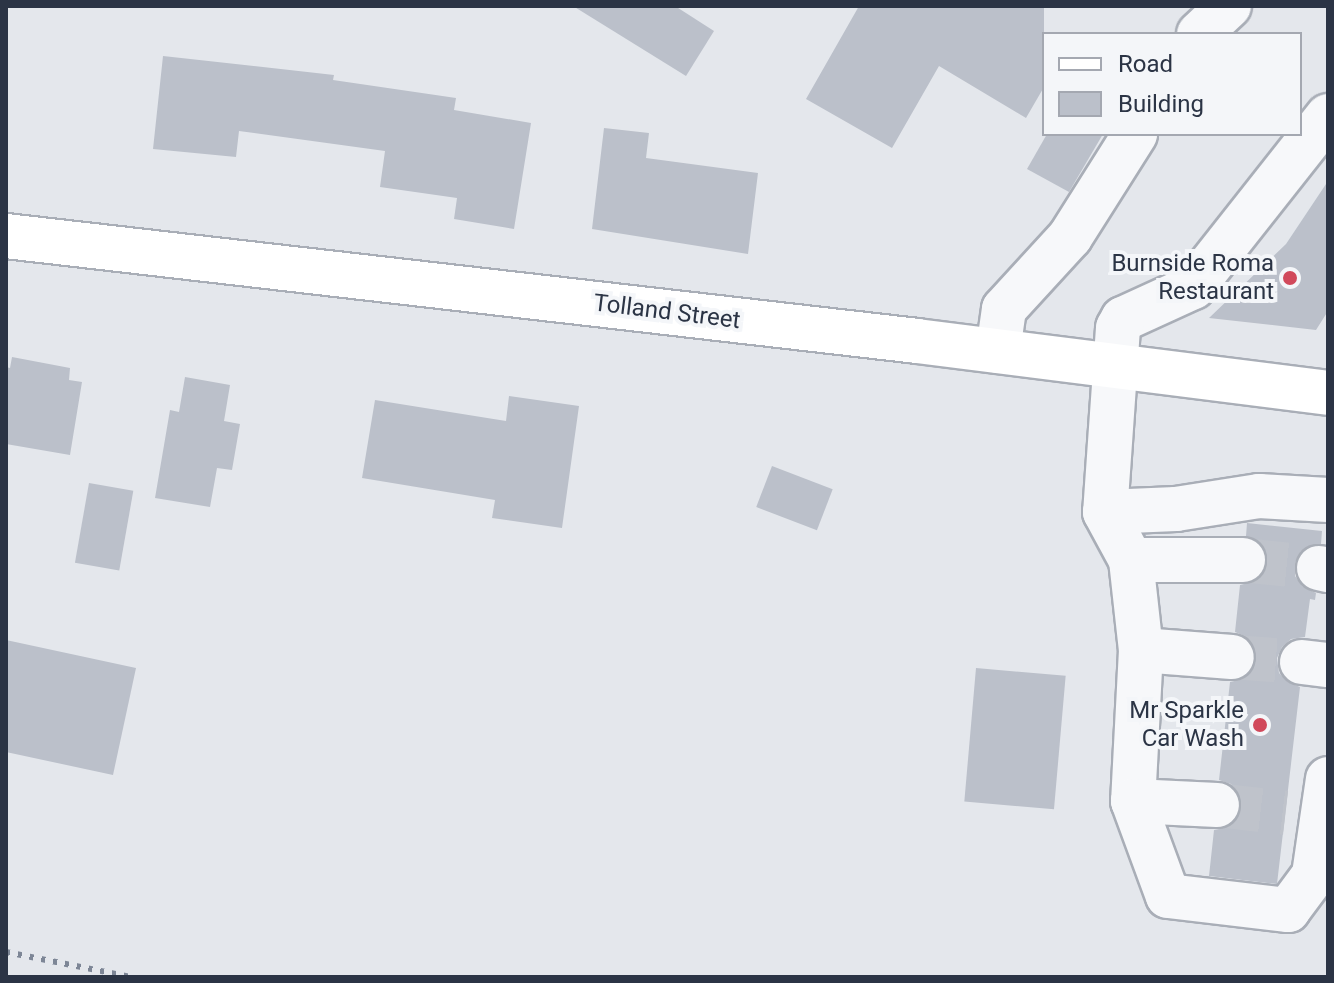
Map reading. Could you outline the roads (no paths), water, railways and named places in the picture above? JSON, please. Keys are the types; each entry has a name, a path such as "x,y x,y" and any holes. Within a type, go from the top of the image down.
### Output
{"main road":[{"name":"Tolland Street","path":"6,236 998,351 1328,393"}],"lane":[{"path":"1201,32 1229,6"},
{"path":"1312,802 1314,875 1288,910 1168,896 1133,801 1141,650 1131,560 1105,512 1114,365 1118,328 1123,319 1193,287 1328,116"},
{"path":"998,351 1004,309 1070,237 1134,136"},
{"path":"1105,512 1176,509 1259,496 1328,500"},
{"path":"1131,560 1243,560"},
{"path":"1141,650 1232,657"},
{"path":"1133,801 1217,805"}],"tunnel":[{"path":"1243,560 1319,568"},
{"path":"1232,657 1302,662"},
{"path":"1217,805 1286,813"}],"railway":[{"path":"6,952 131,977"}],"place":[{"name":"Burnside Roma Restaurant","path":"1290,278"},
{"name":"Mr Sparkle Car Wash","path":"1260,725"}]}
